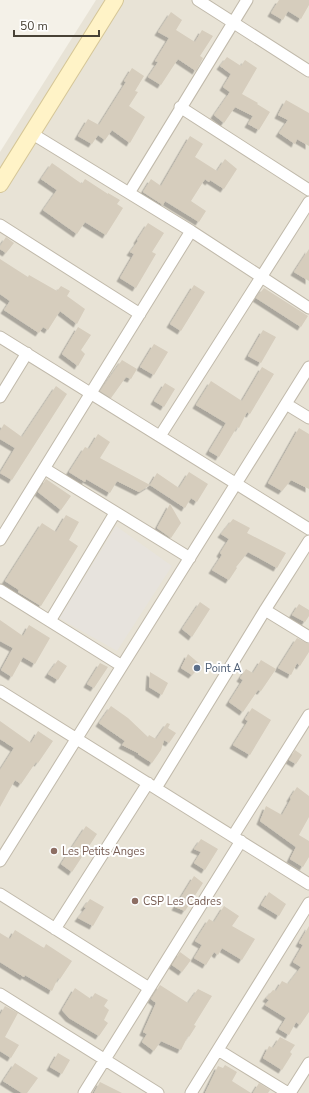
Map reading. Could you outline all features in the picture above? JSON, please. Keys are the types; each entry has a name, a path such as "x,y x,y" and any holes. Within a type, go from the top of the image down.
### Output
{"street":[{"path":"0,184 115,0"},
{"path":"198,0 309,71"},
{"path":"129,192 247,0"},
{"path":"180,107 309,190"},
{"path":"32,133 191,231 309,308"},
{"path":"160,436 309,202"},
{"path":"0,225 140,314"},
{"path":"0,540 191,231"},
{"path":"0,337 309,528"},
{"path":"0,397 27,354"},
{"path":"0,861 309,366"},
{"path":"286,404 309,418"},
{"path":"45,469 190,558"},
{"path":"50,621 115,512"},
{"path":"55,929 152,785 309,541"},
{"path":"0,590 122,666"},
{"path":"265,610 309,637"},
{"path":"1,695 77,738 309,884"},
{"path":"84,1093 150,988 309,715"},
{"path":"0,894 150,988"},
{"path":"190,1093 309,903"},
{"path":"0,994 158,1093"},
{"path":"218,1050 289,1093 309,1062"}],"shaded area":[{"path":"96,0 309,0 309,1093 0,1093 0,152"},
{"path":"116,526 172,566 117,651 59,618"}],"building":[{"path":"279,0 309,0 309,5 301,19 288,11 283,20 271,13"},
{"path":"171,12 182,20 176,30 195,42 202,30 213,36 200,56 203,58 196,71 178,59 161,85 148,77 158,62 155,61 169,38 158,32"},
{"path":"227,57 241,66 245,60 257,68 242,94 270,112 259,130 248,124 253,116 235,107 224,123 214,115 230,92 223,87 231,74 220,66"},
{"path":"132,68 144,76 135,91 138,92 129,106 145,117 130,143 112,130 105,140 98,135 92,144 78,136 88,119 99,125 126,82 124,81"},
{"path":"286,100 309,113 309,146 297,139 295,144 279,133 288,120 278,115"},
{"path":"190,136 203,144 195,157 217,171 225,159 237,169 224,189 210,180 209,182 205,179 191,201 206,211 199,222 165,201 163,205 143,192 151,179 161,186"},
{"path":"52,163 82,184 85,179 120,200 117,204 123,208 106,235 85,222 77,234 43,210 57,190 41,179"},
{"path":"148,223 164,233 152,252 156,254 136,288 120,278 134,254 130,252"},
{"path":"6,237 14,243 6,253 0,249 0,246"},
{"path":"309,249 309,281 294,272"},
{"path":"0,259 28,277 29,275 57,291 61,286 70,291 67,296 85,309 77,324 60,311 48,330 43,327 39,333 4,310 10,301 0,294"},
{"path":"194,285 205,292 181,331 170,324"},
{"path":"264,288 308,316 301,327 256,298"},
{"path":"78,327 91,335 81,350 85,354 78,366 62,354"},
{"path":"263,330 276,337 261,363 248,356"},
{"path":"154,344 168,352 154,375 140,367"},
{"path":"122,360 137,369 131,379 126,377 111,398 100,391"},
{"path":"262,367 274,374 250,414 247,412 239,428 237,427 219,457 209,451 226,423 196,405 211,381 242,401"},
{"path":"165,383 175,389 164,407 154,401"},
{"path":"56,386 67,394 12,480 0,473 15,448 0,439 0,431 4,424 22,437"},
{"path":"299,428 309,434 309,489 291,480 282,491 268,483"},
{"path":"98,434 110,442 100,458 150,485 139,492 117,481 110,493 86,479 85,482 69,472 85,447 89,449"},
{"path":"189,472 208,484 197,502 191,498 185,508 150,485 157,473 179,488"},
{"path":"46,479 71,496 61,510 38,492"},
{"path":"170,504 181,523 171,538 157,528"},
{"path":"66,515 79,522 69,540 78,546 41,606 18,592 19,590 5,581 42,523 56,532"},
{"path":"233,519 250,528 247,533 286,553 277,568 248,552 236,567 237,568 229,580 212,570 222,555 220,553 229,539 221,534"},
{"path":"200,602 210,609 192,637 182,629"},
{"path":"299,604 309,610 309,616 305,622 292,615"},
{"path":"0,620 23,636 29,625 50,638 35,664 23,657 12,677 1,670 13,648 0,641"},
{"path":"297,638 309,644 309,652 300,666 297,663 291,675 278,668"},
{"path":"188,654 201,665 192,675 181,668"},
{"path":"58,660 67,666 58,680 48,674"},
{"path":"261,660 276,669 261,691 258,690 243,712 229,702 243,680 240,678 246,669 253,673"},
{"path":"100,663 108,667 94,688 87,684"},
{"path":"150,672 168,683 162,695 149,687"},
{"path":"111,706 128,718 148,737 149,735 156,739 167,723 170,724 168,728 176,733 169,743 164,740 161,750 152,763 138,753 122,745 125,741 99,723"},
{"path":"252,708 271,720 250,755 233,745 248,721 245,719"},
{"path":"0,721 31,743 38,731 53,741 21,784 15,780 0,807 0,770 14,748 0,739"},
{"path":"295,750 302,755 296,764 289,760"},
{"path":"297,787 309,796 309,817 299,835 309,841 309,857 303,867 290,859 296,847 260,821 266,806 282,815"},
{"path":"86,826 97,834 72,872 61,864"},
{"path":"201,839 218,849 205,870 194,863 201,852 194,849"},
{"path":"194,876 203,883 185,911 175,907"},
{"path":"269,892 286,904 279,916 261,905"},
{"path":"90,899 104,907 93,926 78,918 86,908 84,907"},
{"path":"224,906 239,916 232,926 255,939 242,960 222,948 218,955 214,952 206,965 194,958 202,945 195,941 209,919 214,922"},
{"path":"309,926 309,1012 300,1025 296,1022 289,1035 279,1029 286,1018 265,1005 269,1000 266,998 273,990 276,991 282,981 288,984 301,967 293,962 303,945 299,943"},
{"path":"15,930 44,948 46,944 72,961 60,979 58,978 52,991 25,975 24,977 0,962 0,933 10,939"},
{"path":"180,952 191,960 182,972 172,965"},
{"path":"160,985 188,1003 198,989 212,996 181,1050 161,1041 154,1051 142,1042 147,1034 143,1032 156,1003 151,999"},
{"path":"75,988 91,999 95,993 108,1000 104,1006 109,1010 104,1020 108,1023 99,1036 69,1018 62,1010"},
{"path":"5,1006 18,1013 5,1037 19,1045 11,1058 0,1051 0,1015"},
{"path":"280,1037 295,1045 290,1052 292,1054 282,1070 263,1058 269,1046 273,1048"},
{"path":"58,1053 70,1060 62,1074 50,1067"},
{"path":"15,1063 38,1078 27,1093 22,1093 3,1081"},
{"path":"225,1065 237,1072 232,1081 251,1093 205,1093 218,1066 223,1068"},
{"path":"100,1082 122,1093 94,1093"},
{"path":"259,1083 270,1090 268,1093 253,1093"}],"place":[{"name":"Point A","path":"197,668"},
{"name":"Les Petits Anges","path":"54,851"},
{"name":"CSP Les Cadres","path":"135,901"}]}
